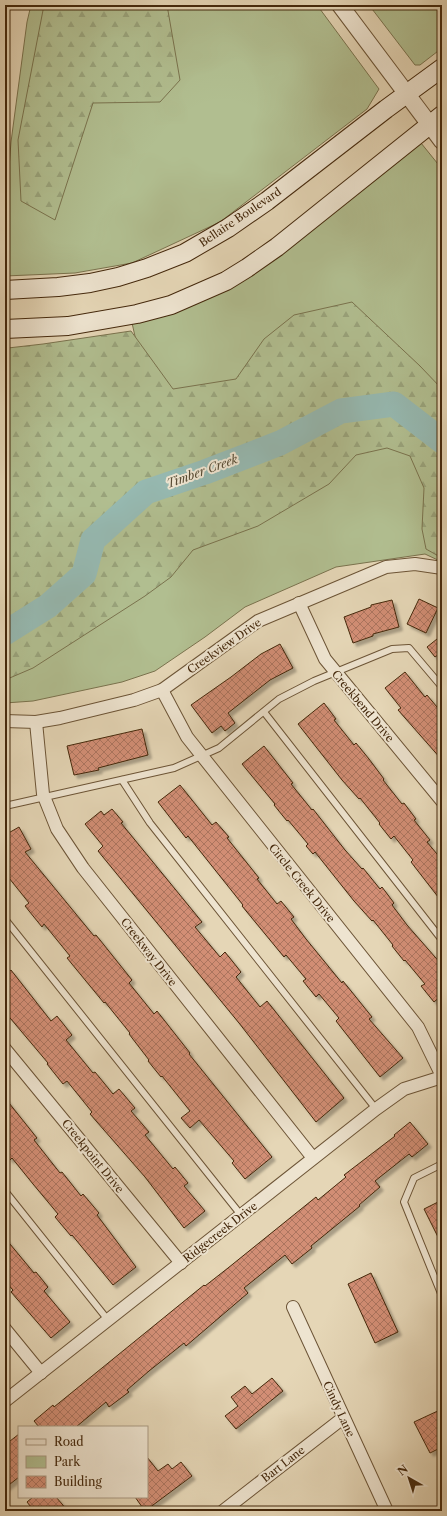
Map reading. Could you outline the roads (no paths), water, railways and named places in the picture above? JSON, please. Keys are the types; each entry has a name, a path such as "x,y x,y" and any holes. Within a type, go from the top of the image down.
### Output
{"main road":[{"name":"Bellaire Boulevard","path":"5,290 58,288 90,283 118,277 147,268 185,253 228,228 267,201 442,68"},
{"path":"5,328 68,326 137,314 171,305 226,281 277,247 436,120"}],"street":[{"path":"340,5 407,94 436,120 442,141"},
{"name":"Creekview Drive","path":"5,721 36,722 60,718 134,700 162,690 258,621 299,603 386,567 415,564 442,568"},
{"name":"Creekbend Drive","path":"299,603 325,659 442,801"},
{"name":"Circle Creek Drive","path":"162,690 187,737 201,756 418,1027 442,1076"},
{"name":"Creekway Drive","path":"36,722 44,797 57,829 83,868 313,1158"},
{"name":"Creekpoint Drive","path":"5,1049 181,1262"},
{"name":"Ridgecreek Drive","path":"5,1401 376,1109 404,1089 442,1076"},
{"name":"Cindy Lane","path":"293,1307 387,1511"},
{"path":"5,1328 41,1373"},
{"name":"Bart Lane","path":"223,1511 343,1418"}],"lane":[{"path":"5,806 174,768 219,748 279,699 314,681 392,649 409,648 442,687"},
{"path":"264,712 442,940"},
{"path":"122,780 150,823 376,1109"},
{"path":"5,919 241,1215"},
{"path":"442,1164 414,1178 404,1202 442,1296"},
{"path":"5,1191 108,1320"}],"waterway":[{"name":"Timber Creek","path":"5,633 48,606 84,574 93,540 146,492 205,472 280,443 341,411 394,404 442,441"}]}
